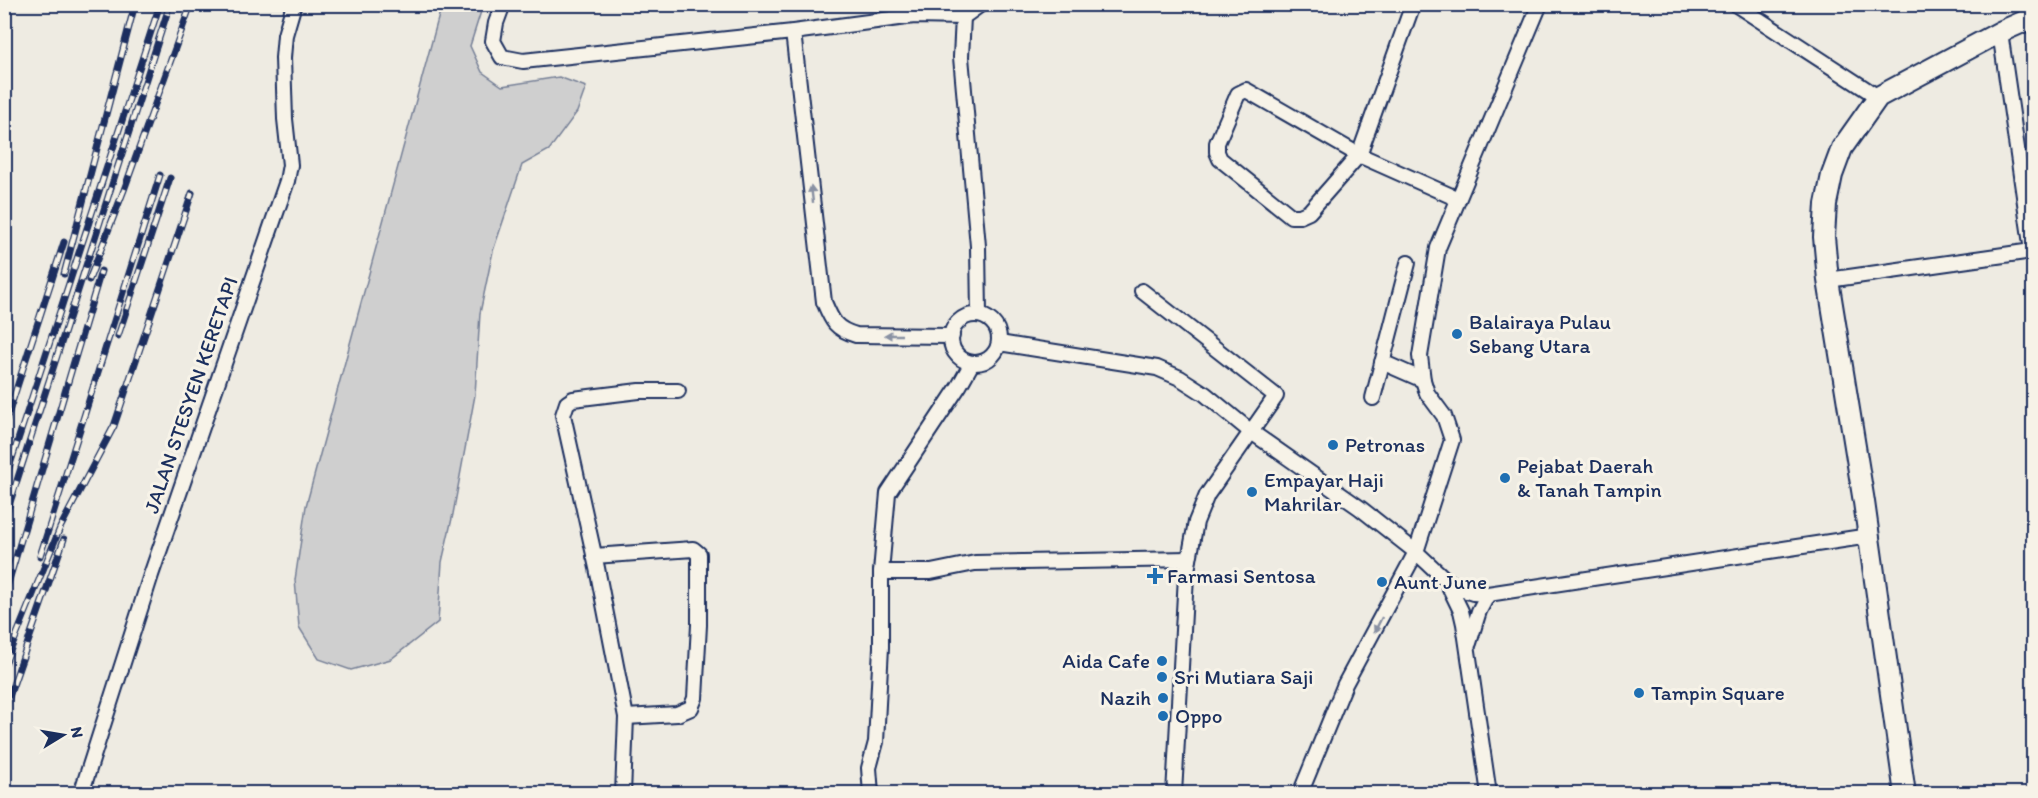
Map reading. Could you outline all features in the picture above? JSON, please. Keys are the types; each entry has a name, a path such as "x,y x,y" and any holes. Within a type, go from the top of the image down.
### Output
{"street":[{"name":"JALAN STESYEN KERETAPI","path":"81,794 151,575 286,181 290,165 285,119 283,58 285,35 294,4"},
{"path":"503,4 492,41 502,57 523,61 793,32 914,16 963,17 981,4"},
{"path":"1413,4 1359,155 1309,212 1300,216 1291,216 1220,159 1217,152 1217,143 1238,94 1246,90 1359,155 1458,200"},
{"path":"1300,794 1345,684 1416,552 1452,440 1444,416 1427,393 1420,356 1438,248 1540,4"},
{"path":"1735,4 1878,97"},
{"path":"963,17 961,57 978,246 979,315"},
{"path":"1905,794 1869,536 1828,280 1824,237 1826,204 1832,175 1842,148 1878,97 2000,32 2034,17"},
{"path":"793,32 824,302 833,324 845,332 856,335 952,336"},
{"path":"1828,280 2033,256 2000,32"},
{"path":"1373,398 1408,263"},
{"path":"1142,291 1276,396 1207,495 1196,522 1186,576 1174,794"},
{"path":"979,315 992,322 997,328 999,343 993,356 980,363 972,363 959,357 954,351 952,336 954,328 964,318 979,315"},
{"path":"999,343 1157,368 1180,378 1205,394 1250,431 1360,508 1416,552 1446,580 1461,590 1473,593 1488,594 1869,536"},
{"path":"1382,362 1423,380"},
{"path":"871,794 868,768 876,742 881,647 881,572 888,493 972,363"},
{"path":"623,794 626,717 563,414 567,403 573,399 639,391 678,391"},
{"path":"594,556 693,549 699,554 699,625 695,698 692,708 676,714 626,717"},
{"path":"881,572 931,572 975,563 1189,559"},
{"path":"1446,580 1461,611 1489,794"},
{"path":"1467,651 1479,611 1488,594"}],"shaded area":[{"path":"442,4 483,5 470,46 482,72 502,86 559,77 586,87 577,112 549,150 522,165 493,251 480,313 475,395 442,562 438,622 391,659 351,670 319,659 299,627 295,580 306,506"}],"waterway":[{"path":"4,41 10,25 8,4"}],"railway":[{"path":"64,274 135,4"},
{"path":"4,483 160,4"},
{"path":"4,521 170,4"},
{"path":"89,280 191,4"},
{"path":"40,556 160,175"},
{"path":"118,336 170,178"},
{"path":"4,666 60,528 114,426 192,193"},
{"path":"4,427 64,242"},
{"path":"4,597 101,271"},
{"path":"4,711 64,539"}],"place":[{"name":"Balairaya Pulau Sebang Utara","path":"1457,334"},
{"name":"Petronas","path":"1333,445"},
{"name":"Pejabat Daerah & Tanah Tampin","path":"1505,478"},
{"name":"Empayar Haji Mahrilar","path":"1252,492"},
{"name":"Farmasi Sentosa","path":"1155,576"},
{"name":"Aunt June","path":"1382,582"},
{"name":"Aida Cafe","path":"1162,661"},
{"name":"Sri Mutiara Saji","path":"1162,677"},
{"name":"Tampin Square","path":"1639,693"},
{"name":"Nazih","path":"1163,698"},
{"name":"Oppo","path":"1163,716"}]}
